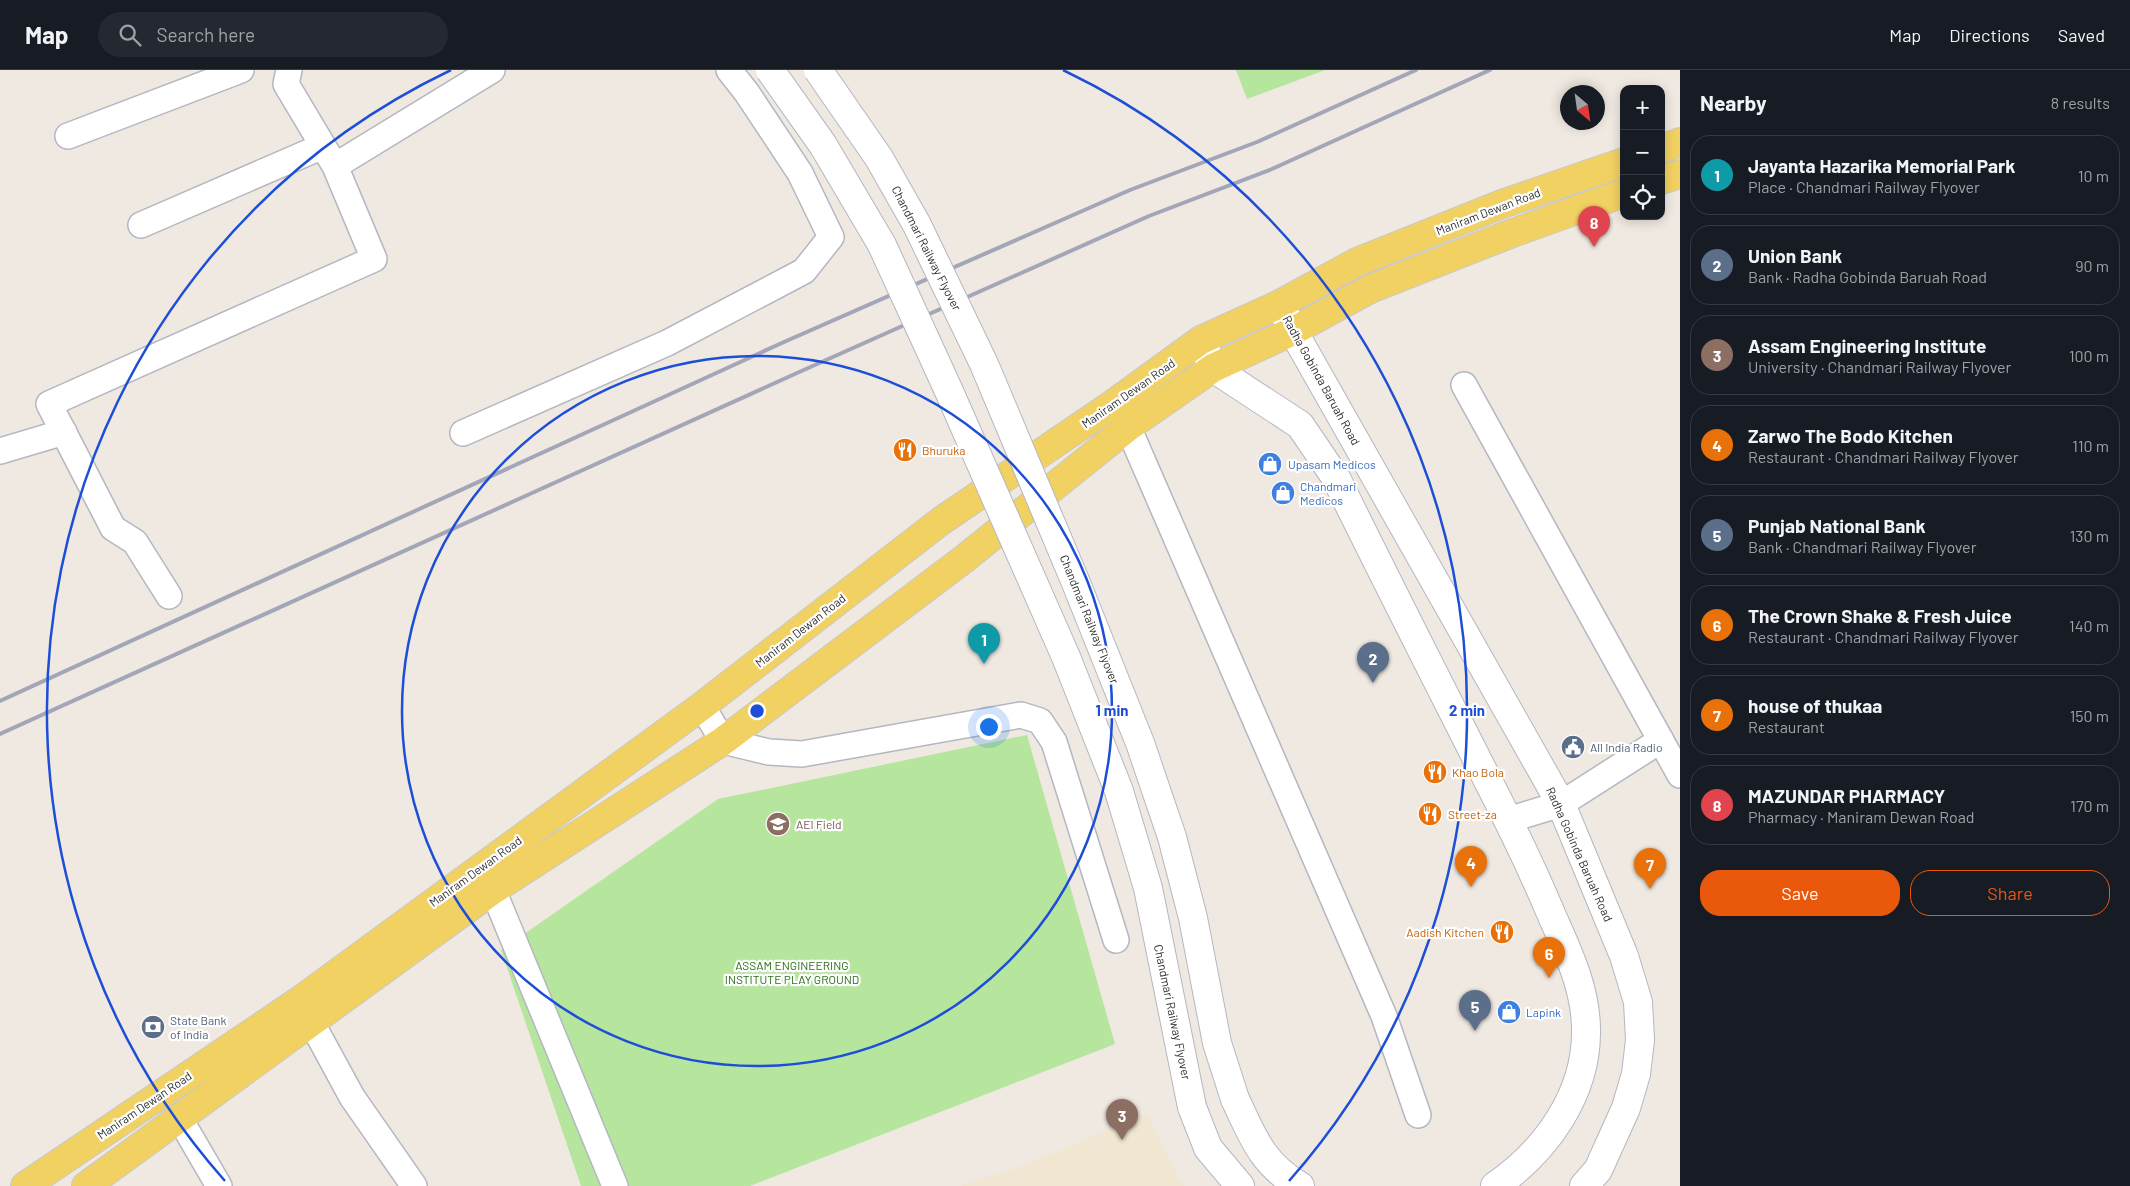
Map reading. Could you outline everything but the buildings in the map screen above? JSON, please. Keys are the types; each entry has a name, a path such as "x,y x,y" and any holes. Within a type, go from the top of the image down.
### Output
{"main road":[{"name":"Chandmari Railway Flyover","path":"770,70 823,145 882,245 1066,656 1119,791 1148,888 1192,1107 1208,1148 1240,1186"},
{"name":"Chandmari Railway Flyover","path":"818,70 880,158 917,225 984,364 1140,743 1172,837 1193,918 1218,1043 1236,1099 1259,1150 1288,1179 1300,1186"},
{"path":"1665,147 1680,142"},
{"name":"Maniram Dewan Road","path":"25,1186 299,1001 702,706 941,521 1113,404 1201,340 1280,304 1357,262 1502,204 1620,163"},
{"path":"1665,179 1680,174"},
{"path":"86,1186 313,1023 493,890 723,741 964,559 1128,427 1214,368 1293,331 1370,290 1515,232 1620,194"},
{"name":"Radha Gobinda Baruah Road","path":"1280,304 1293,331 1561,804 1624,956 1638,1002 1640,1040 1636,1074 1629,1100 1598,1170 1584,1186"},
{"path":"1201,340 1214,368 1300,425 1336,478 1529,861 1571,959 1581,989 1586,1030 1583,1066 1566,1108 1550,1134 1519,1170 1495,1186"}],"street":[{"path":"68,136 241,70"},
{"path":"169,596 135,542 113,528 49,404 374,259 329,156 286,84 289,70"},
{"path":"141,225 329,156 492,70"},
{"path":"463,433 667,343 804,271 831,237 800,173 747,93 729,70"},
{"path":"1464,385 1680,775"},
{"path":"1128,427 1384,1016 1418,1115"},
{"path":"0,451 64,432"},
{"path":"702,706 723,741 769,752 802,754 1021,714 1040,721 1054,742 1116,940"},
{"path":"1508,820 1561,804 1661,740"},
{"path":"493,890 615,1186"},
{"path":"299,1001 313,1023 352,1097 414,1186"},
{"path":"180,1119 219,1186"}],"shaded area":[{"path":"1147,1114 1172,1166 1184,1186 960,1186 1022,1166"}],"green space":[{"path":"1236,70 1325,70 1247,99"},
{"name":"ASSAM ENGINEERING INSTITUTE PLAY GROUND","path":"1027,735 1115,1044 750,1186 581,1186 501,950 718,799"}],"railway":[{"path":"0,701 784,342 1130,190 1257,142 1416,70"},
{"path":"0,734 797,373 1149,216 1272,169 1490,70"}],"place":[{"name":"MAZUNDAR PHARMACY","path":"1594,247"},
{"name":"Bhuruka","path":"905,450"},
{"name":"Upasam Medicos","path":"1270,464"},
{"name":"Chandmari Medicos","path":"1283,493"},
{"name":"Jayanta Hazarika Memorial Park","path":"984,664"},
{"name":"Union Bank","path":"1373,683"},
{"name":"All India Radio","path":"1573,747"},
{"name":"Khao Bola","path":"1435,772"},
{"name":"Street-za","path":"1430,814"},
{"name":"AEI Field","path":"778,824"},
{"name":"Zarwo The Bodo Kitchen","path":"1471,887"},
{"name":"house of thukaa","path":"1650,889"},
{"name":"Aadish Kitchen","path":"1502,932"},
{"name":"The Crown Shake & Fresh Juice","path":"1549,978"},
{"name":"Lapink","path":"1509,1012"},
{"name":"State Bank of India","path":"153,1027"},
{"name":"Punjab National Bank","path":"1475,1031"},
{"name":"Assam Engineering Institute","path":"1122,1140"}]}
